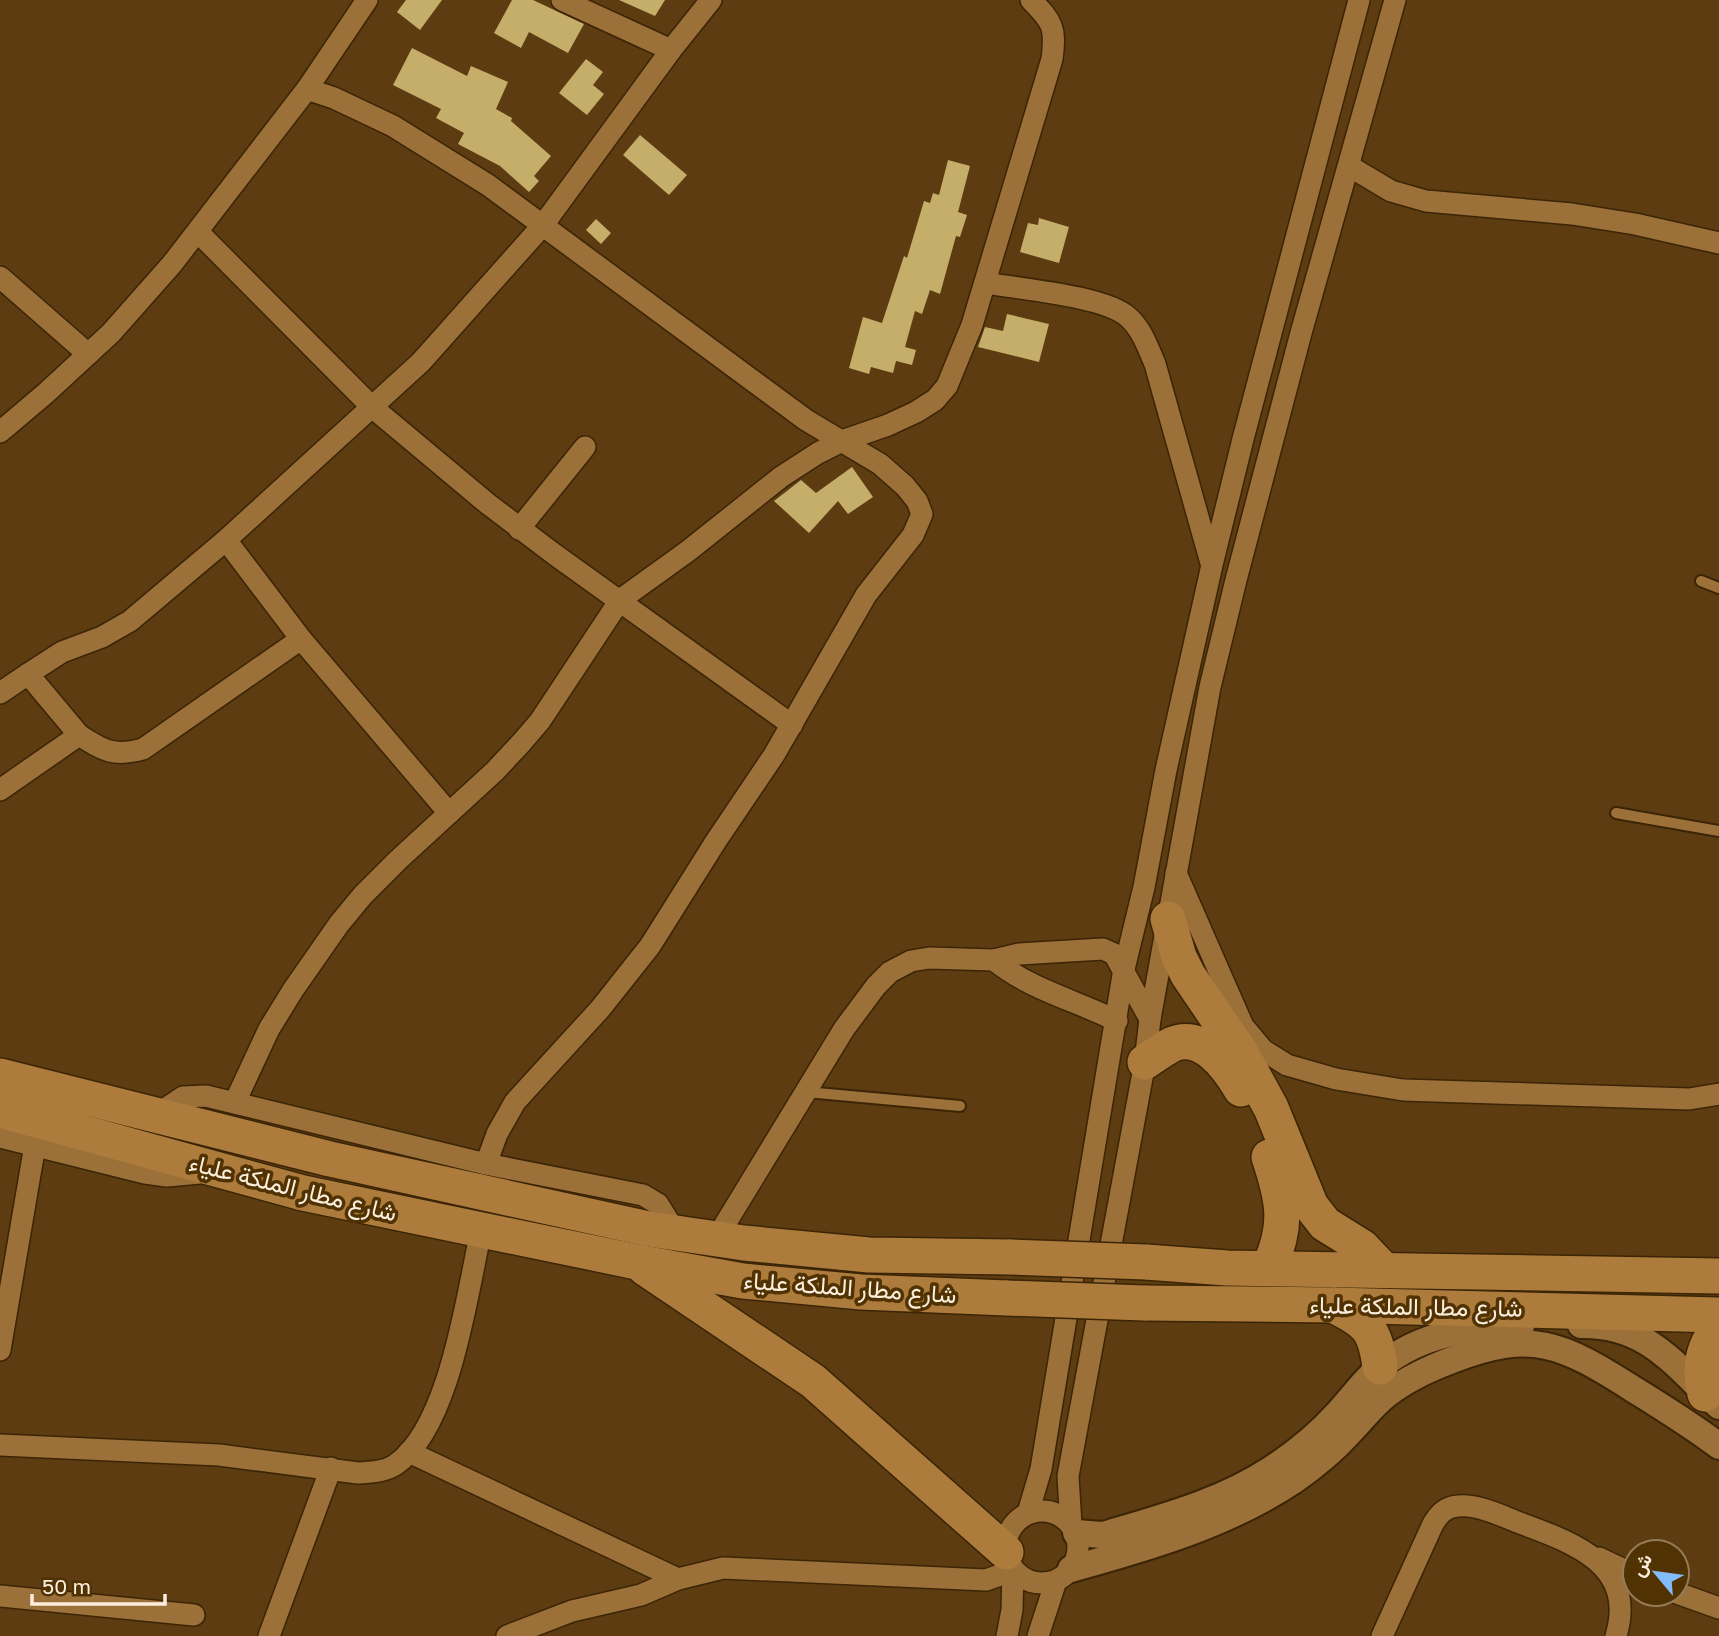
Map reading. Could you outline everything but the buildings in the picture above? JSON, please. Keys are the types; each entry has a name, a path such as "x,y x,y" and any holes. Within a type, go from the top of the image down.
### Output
{"highway":[{"path":"1168,919 1176,948 1188,975 1241,1053 1271,1108 1311,1206 1325,1224 1362,1247 1383,1269"},
{"path":"1144,1062 1175,1043 1199,1044 1223,1064 1237,1082 1256,1119 1281,1194 1282,1231 1269,1267"},
{"name":"شارع مطار الملكة علياء","path":"0,1076 330,1159 716,1239 869,1255 1011,1257 1227,1268 1719,1276"},
{"name":"شارع مطار الملكة علياء","path":"0,1110 303,1193 481,1231 743,1281 860,1292 1144,1303 1333,1305 1715,1329"},
{"path":"636,1262 813,1381 1010,1562"},
{"path":"1333,1305 1364,1322 1371,1329 1376,1339 1380,1367"},
{"path":"1712,1400 1702,1369 1715,1329"}],"street":[{"path":"0,431 88,354 139,303 198,232 307,89 368,0"},
{"path":"562,0 671,50"},
{"path":"0,693 62,652 116,631 226,541 421,362 543,225 671,50 711,0"},
{"path":"235,1102 269,1029 298,981 339,924 363,895 495,771 540,721 620,600 688,551 781,477 842,441 888,425 936,400 947,386 959,361 986,283 1052,59 1055,36 1049,19 1031,0"},
{"path":"1028,1513 1043,1455 1124,969 1144,887 1169,757 1212,565 1359,0"},
{"path":"1038,1636 1064,1575 1079,1552 1068,1501 1068,1476 1210,687 1301,332 1395,0"},
{"path":"307,89 334,98 393,126 488,185 806,420 880,464 905,486 917,501 922,514 913,535 866,595 792,725 641,959 600,1009 515,1102 497,1134 486,1164"},
{"path":"1349,166 1391,191 1426,201 1572,214 1719,243"},
{"path":"198,232 372,407 519,529 792,725"},
{"path":"0,277 88,354"},
{"path":"986,283 1096,303 1118,310 1130,318 1143,336 1156,364 1212,565"},
{"path":"519,529 585,447"},
{"path":"226,541 301,639 449,813"},
{"path":"28,674 79,735 116,754 143,749 301,639"},
{"path":"0,790 79,735"},
{"path":"1176,873 1243,1027 1263,1050 1287,1065 1336,1079 1403,1090 1689,1099 1719,1094"},
{"path":"716,1239 804,1091 865,999 890,972 911,961 929,958 994,960 1019,954 1103,948 1114,954 1124,969 1150,1019"},
{"path":"994,960 1053,995 1093,1008 1116,1020"},
{"path":"156,1115 183,1097 194,1095 235,1102 486,1164 643,1195 658,1204 677,1233"},
{"path":"0,1136 145,1173 167,1176 219,1171"},
{"path":"0,1344 35,1145"},
{"path":"0,1445 219,1455 358,1472 379,1471 394,1466 409,1452 425,1430 448,1376 481,1231"},
{"path":"1007,1636 1012,1611 1009,1533 1020,1518 1028,1513 1047,1511 1056,1513 1074,1529 1102,1535 1189,1510 1247,1484 1274,1468 1317,1434 1380,1367 1422,1342 1465,1329 1588,1325 1635,1334 1678,1366 1712,1400"},
{"path":"1620,1381 1657,1380 1678,1366 1715,1329"},
{"path":"1620,1381 1609,1366 1612,1349 1618,1341 1635,1334"},
{"path":"1010,1562 1028,1581 1047,1583 1180,1535 1260,1501 1314,1465 1350,1433 1374,1405 1403,1383 1420,1373 1470,1353 1500,1345 1546,1346 1576,1355 1689,1423 1719,1446"},
{"path":"409,1452 678,1579"},
{"path":"270,1636 331,1468"},
{"path":"1381,1636 1433,1524 1448,1508 1467,1506 1501,1516 1621,1568"},
{"path":"1588,1553 1610,1574 1618,1589 1621,1604 1616,1636"},
{"path":"507,1636 572,1611 641,1595 678,1579 723,1568 986,1580 1000,1575 1010,1562"},
{"path":"0,1596 194,1615"},
{"path":"1691,1598 1719,1608"}],"lane":[{"path":"1701,581 1719,588"},
{"path":"1616,813 1719,831"},
{"path":"804,1091 960,1106"}]}
